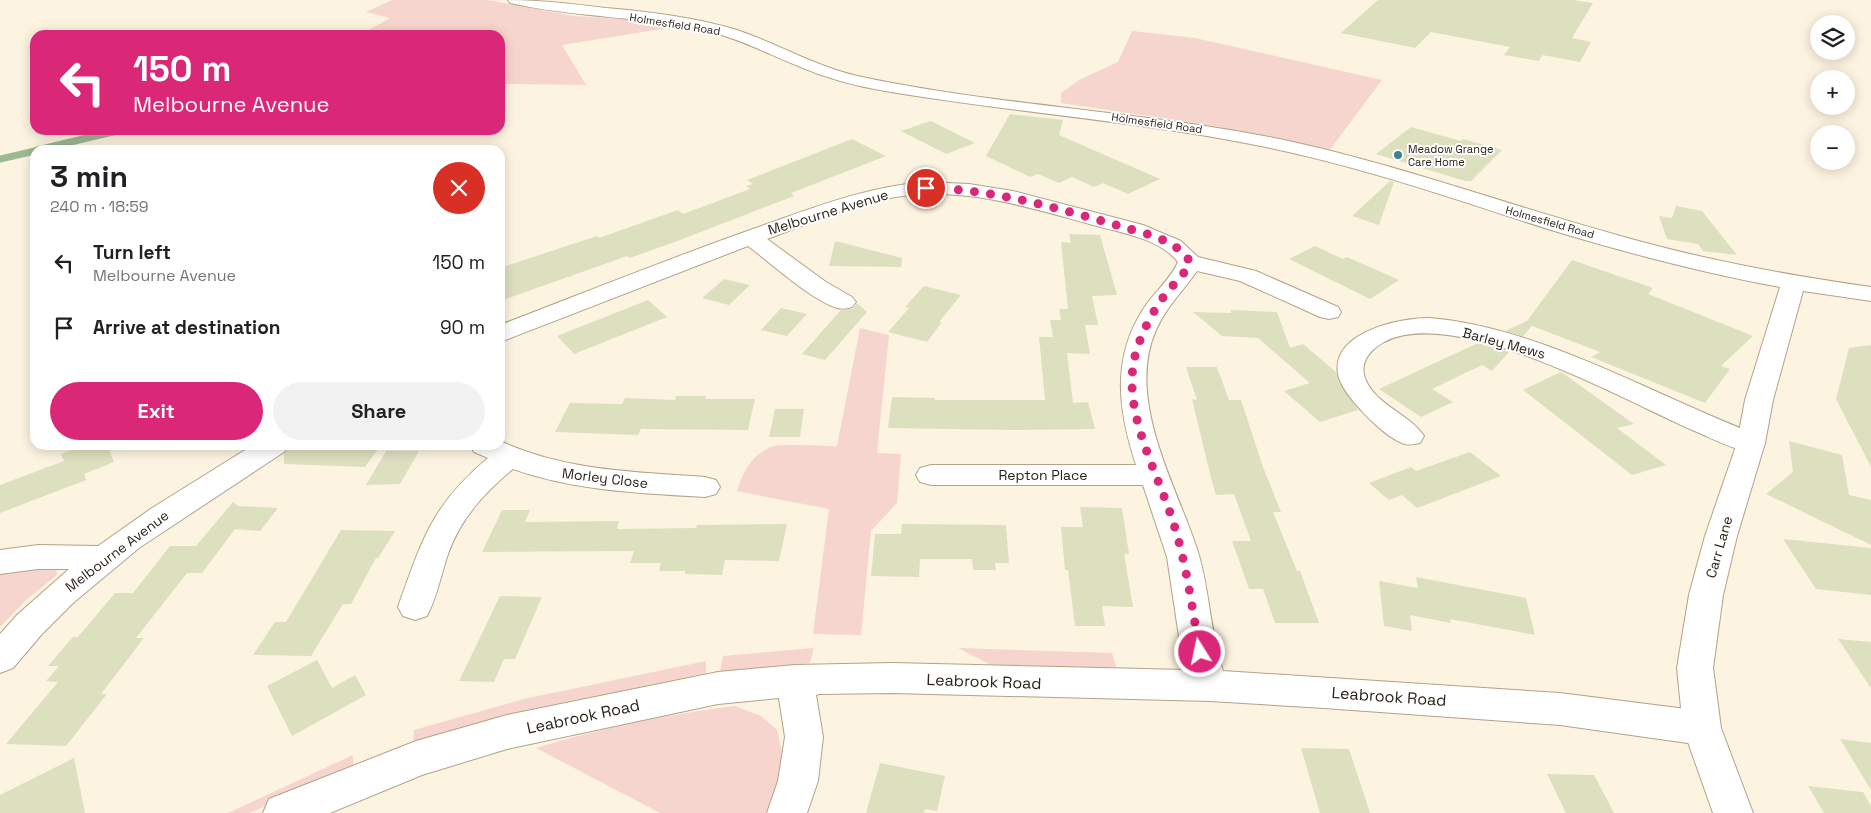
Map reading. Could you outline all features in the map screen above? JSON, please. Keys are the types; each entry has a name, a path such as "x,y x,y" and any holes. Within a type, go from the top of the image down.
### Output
{"street":[{"name":"Holmesfield Road","path":"515,0 674,21 710,28 759,44 832,74 872,83 958,98 1198,128 1295,148 1359,165 1648,251 1794,284 1871,294"},
{"name":"Melbourne Avenue","path":"505,332 750,237 879,193 911,189 944,188 1013,198 1102,221 1164,241 1178,248 1190,262"},
{"path":"750,237 818,287 844,302"},
{"path":"1210,686 1200,652 1184,559 1174,523 1154,475 1136,411 1132,383 1136,350 1148,322 1165,296 1187,270 1190,262 1248,276 1329,312"},
{"name":"Carr Lane","path":"1733,813 1702,728 1695,668 1699,633 1706,595 1721,536 1751,443 1759,400 1794,284"},
{"name":"Barley Mews","path":"1410,436 1378,410 1357,388 1351,373 1352,359 1358,348 1367,340 1413,326 1430,326 1500,340 1550,355 1676,412 1751,443"},
{"name":"Melbourne Avenue","path":"0,658 60,594 102,558 144,527 266,450"},
{"name":"Morley Close","path":"415,608 433,553 448,520 496,451 538,468 570,475 611,481 705,487"},
{"name":"Repton Place","path":"931,475 1154,475"},
{"path":"0,562 24,557 54,555 102,558"},
{"name":"Leabrook Road","path":"283,813 416,759 507,732 718,688 795,680 892,678 1210,686 1473,701 1560,708 1702,728"},
{"path":"788,813 798,781 804,737 795,680"}],"shaded area":[{"path":"392,0 487,0 574,16 622,19 674,27 562,45 586,85 505,84 505,30 369,30 390,18 366,12"},
{"path":"1132,31 1195,38 1382,80 1329,151 1221,127 1061,103 1061,93 1079,80 1118,62"},
{"path":"860,328 889,335 877,453 901,454 897,503 871,531 861,635 813,634 829,509 737,491 749,465 764,450 776,446 792,445 837,446"},
{"path":"56,568 57,575 25,601 0,627 0,569"},
{"path":"814,648 810,663 720,672 723,656"},
{"path":"958,648 1112,653 1117,670 991,665"},
{"path":"706,661 706,673 540,709 413,743 414,730 524,699"},
{"path":"735,706 761,716 777,730 784,762 775,794 767,813 660,813 536,748 635,722"},
{"path":"353,755 353,771 249,813 228,813"}],"building":[{"path":"1378,0 1573,0 1593,3 1572,38 1591,42 1580,62 1542,55 1539,61 1504,55 1510,47 1431,32 1415,48 1341,33"},
{"path":"1010,114 1063,120 1059,135 1160,179 1128,194 1103,183 1094,187 1072,177 1059,183 1038,174 1030,177 986,156"},
{"path":"931,121 975,143 946,154 901,131"},
{"name":"Meadow Grange Care Home","path":"1411,127 1502,150 1471,181 1465,181 1376,154"},
{"path":"852,139 886,156 791,193 794,196 680,240 630,258 627,256 505,299 505,266 597,236 599,238 678,210 683,214 750,189 746,186 753,184 747,180"},
{"path":"1390,181 1394,182 1379,225 1352,216"},
{"path":"1676,206 1702,211 1737,255 1703,251 1698,244 1667,239 1659,216 1672,218"},
{"path":"1069,234 1100,235 1117,295 1092,296 1098,325 1085,325 1090,354 1067,353 1073,403 1088,402 1095,429 888,428 892,397 935,398 935,400 1045,400 1039,337 1053,337 1050,320 1061,320 1059,309 1068,309 1061,242 1071,243"},
{"path":"835,241 902,258 901,267 829,266"},
{"path":"1315,246 1343,259 1347,257 1399,280 1370,299 1289,259"},
{"path":"1572,260 1653,288 1648,294 1753,336 1721,366 1730,369 1705,403 1591,357 1600,352 1532,326 1523,336 1505,331 1527,321"},
{"path":"724,279 750,285 729,305 702,298"},
{"path":"924,286 961,295 939,322 942,322 927,342 888,332 909,308 905,307"},
{"path":"648,300 667,317 574,354 557,336"},
{"path":"857,303 867,312 825,360 802,354 841,310 853,309"},
{"path":"781,308 807,314 787,336 761,330"},
{"path":"1231,310 1277,312 1290,348 1303,344 1336,372 1339,383 1358,410 1320,422 1284,391 1310,383 1258,338 1222,336 1193,312 1231,313"},
{"path":"1478,343 1509,352 1492,371 1482,365 1432,389 1453,402 1421,417 1379,389"},
{"path":"1871,345 1871,467 1836,399 1849,348"},
{"path":"1186,367 1217,367 1229,400 1241,400 1263,467 1281,512 1273,512 1297,571 1300,571 1319,623 1275,623 1263,589 1249,589 1232,541 1251,541 1234,494 1216,495 1192,399 1197,400"},
{"path":"1561,372 1634,424 1617,428 1666,465 1632,475 1523,390"},
{"path":"676,396 706,396 705,399 755,399 748,430 641,429 638,435 555,432 570,403 622,404 625,398 675,400"},
{"path":"775,409 804,409 800,437 769,437"},
{"path":"1789,441 1842,455 1849,495 1871,500 1871,545 1766,494 1793,472"},
{"path":"71,450 109,450 114,462 84,474 86,480 0,513 0,485 64,461 61,454"},
{"path":"287,450 377,450 365,467 284,464 284,454"},
{"path":"386,451 419,451 400,484 366,485"},
{"path":"1470,452 1501,476 1417,508 1402,495 1389,500 1369,483 1411,467 1416,471"},
{"path":"233,502 238,506 278,508 260,531 235,529 202,573 187,573 136,638 144,638 101,694 107,694 66,746 6,744 58,682 46,681 59,666 48,666 73,637 78,637 115,593 133,593 170,546 196,546"},
{"path":"1080,507 1122,508 1129,554 1124,554 1133,607 1102,606 1105,626 1075,626 1068,570 1065,570 1061,527 1083,527"},
{"path":"502,510 530,510 525,522 619,521 617,529 696,528 697,525 787,524 779,561 725,560 722,575 685,574 685,571 659,571 661,563 630,563 634,551 482,552"},
{"path":"902,524 1006,525 1009,563 995,563 996,570 973,570 972,559 920,559 919,577 871,576 875,534 901,534"},
{"path":"341,530 395,531 378,558 376,558 351,604 343,604 311,656 253,655 275,622 286,622"},
{"path":"1783,539 1871,548 1871,595 1816,589"},
{"path":"1416,577 1526,598 1535,635 1450,619 1451,623 1410,615 1412,631 1384,626 1379,581 1418,588"},
{"path":"500,596 542,597 515,659 504,659 494,682 459,681"},
{"path":"1838,639 1871,642 1871,688"},
{"path":"317,660 332,688 355,675 366,695 292,736 267,686"},
{"path":"1840,739 1871,743 1871,790"},
{"path":"1301,748 1349,749 1370,813 1320,813"},
{"path":"74,758 85,813 0,813 0,795"},
{"path":"880,763 945,776 937,811 925,809 924,813 866,813"},
{"path":"1547,774 1594,775 1614,813 1566,813"},
{"path":"1808,786 1863,792 1871,806 1871,813 1824,813"}],"waterway":[{"path":"58,145 100,135"},
{"path":"0,159 30,152"}],"place":[{"name":"Meadow Grange Care Home","path":"1398,155"}],"route":[{"path":"926,188 977,192 1060,209 1164,241 1178,248 1190,262 1187,270 1165,296 1148,322 1136,350 1132,383 1138,421 1154,475 1174,523 1184,559 1200,652"}]}
